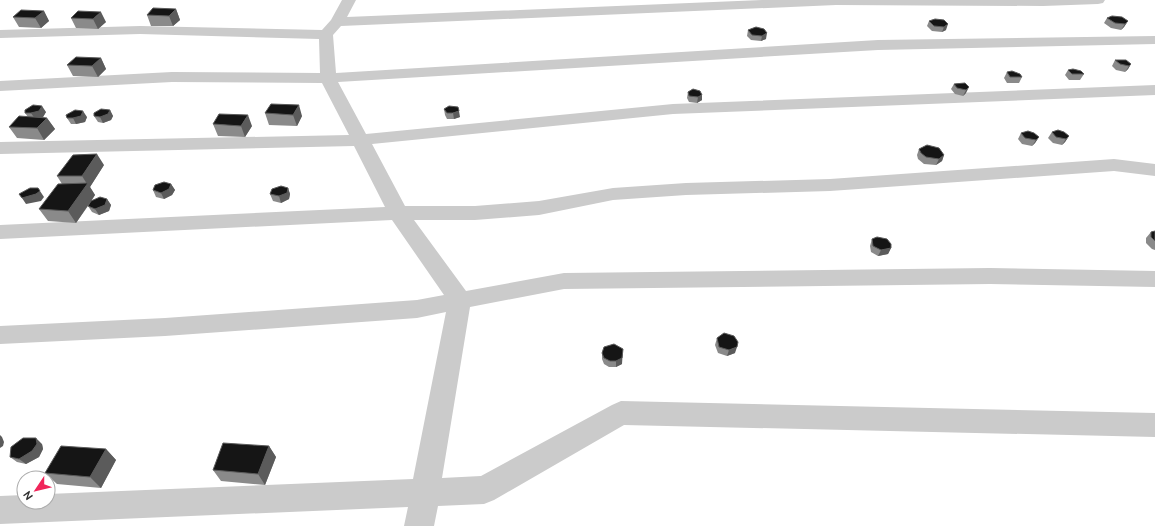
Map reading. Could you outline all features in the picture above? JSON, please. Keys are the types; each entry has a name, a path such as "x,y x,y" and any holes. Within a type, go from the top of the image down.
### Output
{"street":[{"path":"349,0 331,29 328,78 398,213 460,300 419,526"},
{"path":"0,34 140,30 331,29 836,1 1042,2 1098,0"},
{"path":"0,86 172,77 328,78 878,45 1057,43 1155,40"},
{"path":"0,148 361,140 673,109 1155,90"},
{"path":"0,232 398,213 476,213 539,208 614,194 686,189 830,185 1114,165 1155,170"},
{"path":"0,335 165,327 417,308 564,281 990,276 1155,279"},
{"path":"0,510 484,490 621,412 1155,425"}],"building":[{"path":"153,8 176,9 169,16 147,15"},
{"path":"21,10 44,11 35,18 13,17"},
{"path":"78,11 101,12 93,19 71,18"},
{"path":"1112,16 1122,17 1128,21 1125,24 1115,23 1107,18"},
{"path":"935,19 944,20 948,24 944,27 934,26 929,21"},
{"path":"756,27 764,29 767,33 762,36 752,35 748,30"},
{"path":"76,57 101,58 92,66 67,65"},
{"path":"1115,60 1126,60 1131,64 1129,66 1120,64"},
{"path":"1073,69 1081,71 1084,74 1072,74 1068,70"},
{"path":"1012,71 1020,74 1022,77 1010,77 1007,72"},
{"path":"965,83 969,87 966,90 957,88 954,84"},
{"path":"693,89 700,91 702,95 698,97 689,96 688,92"},
{"path":"271,104 299,105 293,115 265,113"},
{"path":"33,105 42,106 39,111 25,113 25,110"},
{"path":"449,106 458,107 459,111 447,113 444,109"},
{"path":"101,109 110,110 108,114 100,117 94,116 94,113"},
{"path":"75,110 83,111 81,116 67,118 66,115"},
{"path":"219,114 248,115 241,126 213,124"},
{"path":"19,116 47,118 37,128 9,127"},
{"path":"1058,130 1069,136 1066,139 1056,137 1052,132"},
{"path":"1028,131 1039,137 1036,140 1025,138 1021,133"},
{"path":"927,145 939,148 944,155 939,159 926,157 919,149"},
{"path":"97,154 82,176 57,176 73,155"},
{"path":"164,182 171,184 169,189 161,193 153,190 155,185"},
{"path":"88,183 68,211 39,209 58,184"},
{"path":"281,186 288,188 287,193 279,196 270,194 272,189"},
{"path":"30,188 38,188 40,191 36,194 22,198 19,194"},
{"path":"100,197 107,199 105,205 95,209 88,206 91,201"},
{"path":"1155,231 1155,241 1151,237 1151,232"},
{"path":"877,237 887,239 891,244 891,248 881,250 873,246 872,239"},
{"path":"724,333 734,336 738,342 737,347 729,350 719,347 717,338"},
{"path":"614,344 623,349 622,358 616,361 610,361 604,358 602,353 604,347"},
{"path":"23,438 36,438 37,444 32,451 19,459 10,457 11,447"},
{"path":"223,443 269,446 258,474 213,470"},
{"path":"61,446 106,449 90,477 56,474 56,470 47,470"}]}
